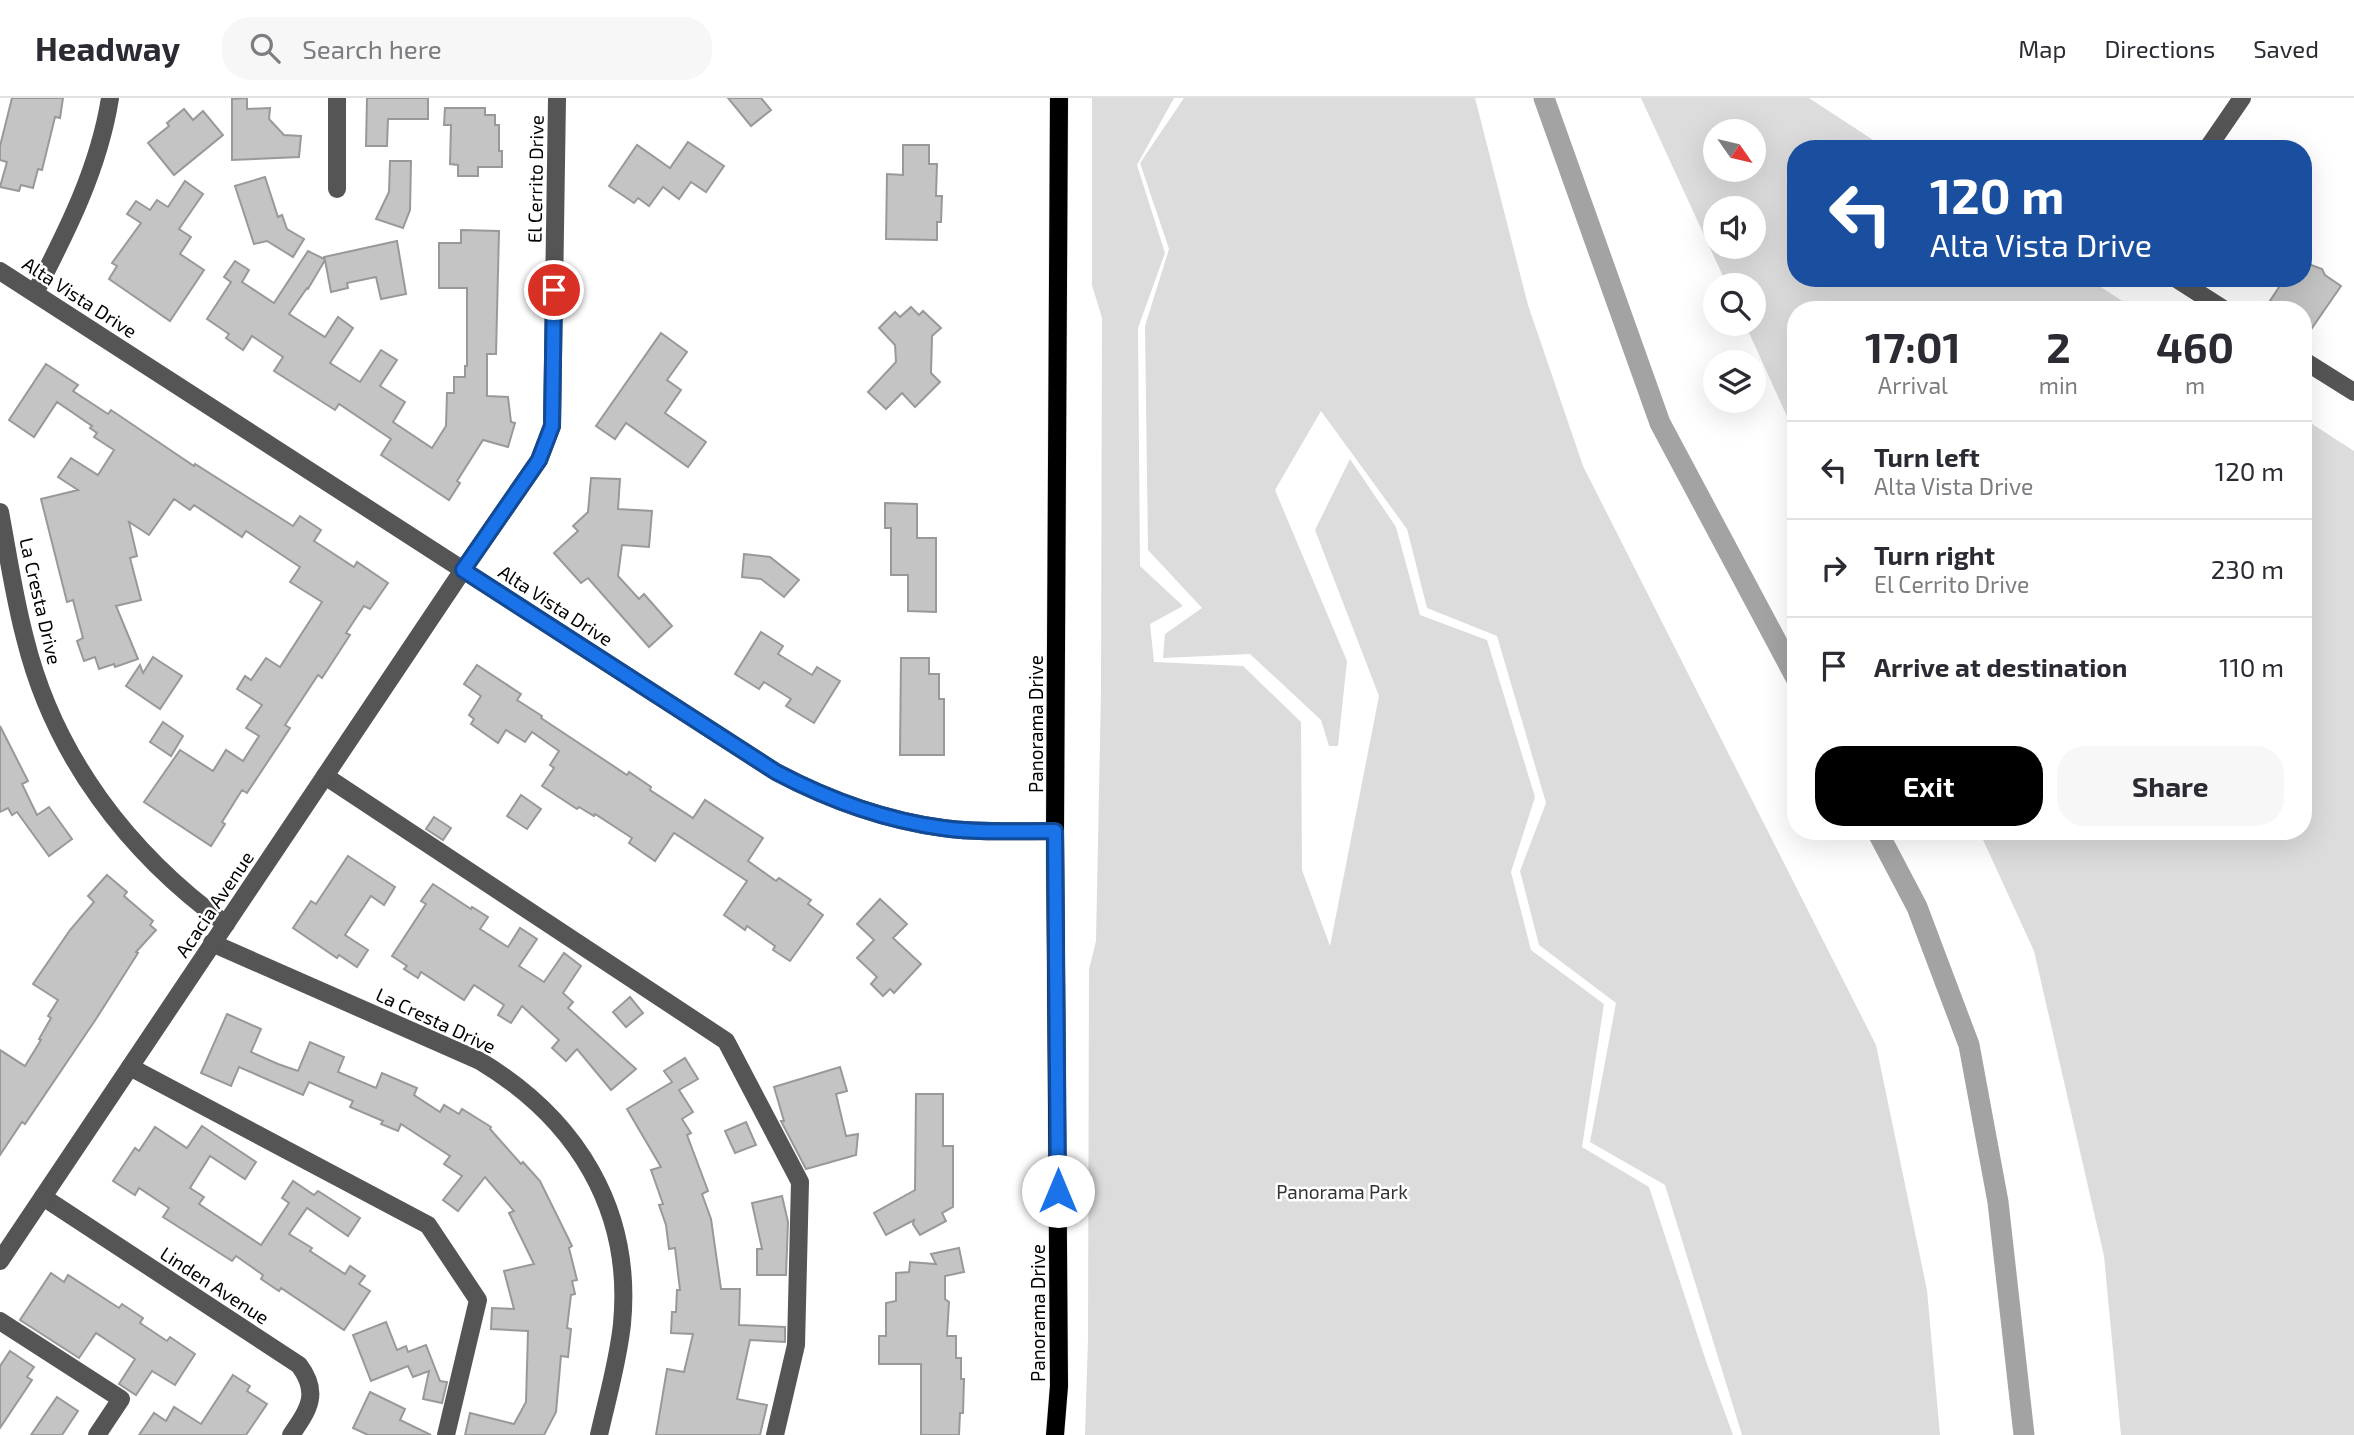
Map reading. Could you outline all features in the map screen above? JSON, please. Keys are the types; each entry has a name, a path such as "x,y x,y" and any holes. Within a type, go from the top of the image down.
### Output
{"main road":[{"name":"Panorama Drive","path":"1055,1435 1059,1372 1055,831 1059,98"}],"street":[{"path":"35,293 78,208 96,158 110,98"},
{"path":"337,98 337,189"},
{"name":"El Cerrito Drive","path":"463,570 539,460 552,426 557,98"},
{"path":"2213,140 2242,98"},
{"name":"Alta Vista Drive","path":"0,271 776,772 817,793 898,821 995,832 1055,831"},
{"path":"2189,287 2211,301"},
{"path":"2312,366 2354,392"},
{"name":"La Cresta Drive","path":"0,512 25,638 40,687 76,764 104,806 136,846 166,876 226,924"},
{"name":"Acacia Avenue","path":"0,1261 463,570"},
{"path":"324,776 726,1041 800,1182 796,1345 775,1435"},
{"name":"La Cresta Drive","path":"212,943 480,1061 525,1091 560,1125 582,1155 597,1183 610,1214 619,1250 623,1287 622,1324 599,1435"},
{"path":"130,1067 428,1225 478,1300 446,1435"},
{"name":"Linden Avenue","path":"43,1197 299,1364 307,1376 311,1391 309,1406 291,1435"},
{"path":"0,1321 121,1399 97,1435"}],"green space":[{"name":"Panorama Park","path":"1092,98 1174,98 1137,165 1165,253 1138,328 1140,566 1183,606 1150,624 1154,662 1243,666 1301,722 1302,870 1330,946 1379,696 1315,530 1350,459 1396,527 1420,615 1487,640 1535,797 1511,872 1531,950 1604,1004 1582,1147 1649,1187 1733,1435 1085,1435 1088,1338 1089,969 1096,941 1101,691 1102,318 1092,285"},
{"path":"1184,98 1475,98 1528,305 1583,466 1876,1045 1927,1290 1940,1435 1742,1435 1665,1185 1590,1142 1616,1003 1539,945 1520,871 1546,803 1497,636 1427,608 1407,529 1321,411 1275,490 1347,661 1338,746 1329,746 1321,720 1250,654 1163,658 1165,634 1202,608 1148,550 1145,326 1169,249 1140,163"},
{"path":"1641,98 1809,98 1873,140 1787,140 1787,287 2101,287 2122,301 1787,301 1787,416 1766,370 1766,350 1757,350 1750,336 1766,336 1766,273 1721,273 1715,259 1766,259 1766,196 1703,196 1703,233"},
{"path":"2312,424 2354,451 2354,1435 2121,1435 2104,1256 2034,951 1983,840 2312,840"}],"building":[{"path":"12,98 63,98 60,118 55,117 42,170 38,169 33,188 21,185 19,191 0,187 7,162 0,160 0,146"},
{"path":"247,98 247,109 270,108 269,119 284,135 301,136 299,157 232,160 232,99"},
{"path":"367,98 428,98 428,119 388,119 387,146 366,146"},
{"path":"728,98 761,98 771,110 751,126"},
{"path":"445,108 485,108 485,115 495,115 495,125 499,125 502,167 478,167 478,176 458,176 458,165 450,164 451,125 444,125"},
{"path":"184,109 193,120 203,111 223,135 174,175 148,143"},
{"path":"688,142 724,166 706,192 691,182 679,199 663,187 649,206 638,198 634,203 609,186 637,145 670,168"},
{"path":"903,145 929,145 929,164 937,164 936,196 942,196 937,240 886,239 887,174 903,175"},
{"path":"390,161 411,161 410,210 403,228 376,219 389,192"},
{"path":"265,177 278,217 282,215 287,229 304,239 293,257 267,241 254,244 235,186"},
{"path":"185,181 203,194 179,229 191,237 180,254 204,270 170,321 109,279 117,266 112,263 141,223 127,214 136,201 150,210 157,200 168,207"},
{"path":"461,230 499,231 496,354 487,354 487,396 508,397 511,422 515,423 508,447 483,440 457,481 460,483 449,500 381,455 391,439 339,404 335,410 274,371 283,357 252,336 243,350 226,338 229,334 207,319 231,282 224,277 235,261 249,270 242,282 274,303 308,251 324,259 397,241 406,294 381,299 376,277 347,283 348,288 331,292 325,260 289,314 325,337 338,317 353,328 330,363 360,382 381,350 397,360 380,386 405,402 393,422 432,448 446,426 447,393 454,393 454,377 465,377 467,366 467,288 439,288 439,243 461,243"},
{"path":"2312,265 2322,269 2325,275 2341,286 2312,328 2312,301 2270,301 2279,287 2312,287"},
{"path":"911,307 919,315 923,311 941,328 932,336 931,373 940,382 915,407 902,393 886,409 868,392 896,362 895,345 879,328 895,312 900,317"},
{"path":"661,333 687,352 667,380 681,390 665,413 706,442 688,467 626,423 615,439 596,426"},
{"path":"46,364 78,385 73,391 108,414 111,410 194,466 195,464 293,526 300,516 321,530 314,541 354,567 357,562 388,583 370,609 364,606 346,633 350,635 322,678 318,675 285,725 290,728 247,793 242,790 211,846 144,802 180,750 213,771 226,750 243,761 259,736 246,728 262,705 237,689 245,676 251,680 266,658 280,667 322,602 290,582 300,567 246,531 242,537 194,505 190,510 174,499 149,535 129,522 137,556 130,558 141,600 116,606 138,659 99,669 95,657 84,661 77,641 83,638 73,600 67,602 41,499 78,490 58,477 71,458 98,475 114,450 94,437 97,433 90,428 92,426 57,402 34,437 9,420"},
{"path":"591,478 620,479 618,509 652,511 649,547 622,545 618,576 639,599 644,594 672,626 649,647 588,578 581,583 554,553 578,531 573,526 588,512"},
{"path":"885,503 917,504 917,538 936,538 936,612 908,611 908,575 891,575 891,528 885,528"},
{"path":"744,554 770,557 799,580 784,597 761,579 742,577"},
{"path":"761,632 783,646 778,654 812,675 817,667 840,681 814,723 786,706 791,699 764,682 759,689 735,674"},
{"path":"153,657 182,676 160,709 126,686 140,665 143,673"},
{"path":"901,658 929,658 929,674 939,674 939,699 944,699 944,755 900,755"},
{"path":"477,665 521,694 517,700 542,716 541,718 627,775 629,772 651,787 650,790 693,818 705,800 763,838 748,861 776,881 779,878 811,900 808,904 823,915 790,961 773,950 775,946 747,926 745,930 724,915 747,881 674,833 655,861 629,843 632,838 595,814 594,816 579,807 577,809 542,786 554,768 550,765 559,751 532,732 525,742 506,730 498,743 471,724 474,719 469,715 481,696 464,684"},
{"path":"163,722 183,736 171,756 150,742"},
{"path":"0,726 28,781 22,784 37,815 49,807 72,839 49,856 17,812 12,815 8,808 0,812"},
{"path":"521,795 541,809 527,829 507,816"},
{"path":"434,817 451,828 443,840 426,829"},
{"path":"348,856 395,887 384,905 371,896 345,935 368,950 357,967 339,955 337,958 293,928 311,901 316,904"},
{"path":"107,875 127,892 124,896 153,921 150,925 156,930 136,952 138,953 96,1019 25,1124 22,1122 0,1155 0,1050 25,1066 41,1040 39,1039 51,1018 48,1016 58,1000 33,984 70,930 94,902 88,896"},
{"path":"433,884 488,917 480,929 508,947 520,928 537,939 519,966 544,982 564,953 581,966 563,993 573,1002 568,1008 636,1069 611,1090 577,1049 566,1061 552,1048 559,1040 522,1006 511,1023 498,1015 504,1005 474,985 464,1000 421,972 418,978 404,969 407,966 392,956 426,904 421,901"},
{"path":"880,899 907,924 893,938 921,964 894,993 890,989 883,996 871,984 877,977 857,958 874,940 857,924"},
{"path":"630,997 643,1013 626,1027 613,1012"},
{"path":"227,1014 261,1029 251,1052 278,1064 298,1071 310,1042 344,1057 338,1072 376,1088 382,1073 417,1088 414,1095 440,1112 444,1105 459,1114 462,1109 491,1127 521,1164 523,1162 540,1181 572,1246 569,1248 577,1280 572,1281 575,1294 571,1295 567,1328 571,1329 568,1357 561,1356 556,1412 544,1435 465,1435 470,1413 514,1424 526,1402 528,1331 491,1329 492,1308 514,1309 504,1271 534,1264 509,1213 514,1211 485,1177 458,1211 443,1200 462,1176 444,1164 450,1156 401,1124 398,1131 381,1124 383,1121 350,1107 353,1101 309,1082 303,1095 239,1067 231,1086 201,1073"},
{"path":"685,1058 698,1079 679,1090 693,1112 682,1119 691,1133 687,1135 708,1191 702,1194 711,1219 721,1289 740,1289 739,1325 785,1327 785,1342 750,1340 737,1399 767,1405 760,1435 656,1435 667,1369 684,1372 693,1334 671,1333 672,1312 676,1312 677,1290 680,1290 675,1248 669,1249 666,1225 659,1205 663,1204 651,1170 661,1167 627,1109 672,1082 664,1071"},
{"path":"840,1067 847,1091 836,1094 846,1136 858,1134 856,1155 806,1169 781,1121 784,1121 774,1087"},
{"path":"916,1094 943,1094 943,1146 953,1146 953,1207 942,1213 946,1221 920,1235 913,1224 914,1220 886,1235 874,1213 915,1190"},
{"path":"746,1122 756,1145 735,1153 725,1131"},
{"path":"202,1126 256,1162 245,1179 210,1156 190,1188 204,1197 199,1204 261,1245 289,1203 282,1198 293,1181 314,1195 318,1191 360,1218 348,1236 307,1208 289,1234 345,1274 350,1266 365,1276 359,1284 370,1291 344,1330 281,1288 279,1291 261,1279 263,1275 236,1256 232,1261 163,1217 169,1208 139,1188 135,1195 113,1181 135,1148 139,1151 155,1127 187,1148"},
{"path":"782,1196 788,1222 786,1275 757,1275 757,1249 762,1249 752,1203"},
{"path":"959,1248 964,1272 945,1276 945,1299 949,1302 947,1336 956,1336 956,1358 961,1358 961,1379 964,1379 959,1435 921,1435 921,1364 879,1364 879,1336 886,1336 886,1303 896,1301 896,1273 909,1272 910,1262 936,1264 931,1254"},
{"path":"51,1273 64,1282 68,1275 119,1308 122,1304 143,1318 140,1323 167,1341 170,1337 195,1354 175,1385 152,1371 136,1395 119,1384 135,1359 96,1333 79,1358 20,1320"},
{"path":"386,1322 397,1350 406,1346 408,1352 426,1345 440,1381 447,1382 442,1403 423,1399 429,1371 413,1377 408,1366 371,1381 353,1335"},
{"path":"10,1351 34,1367 27,1377 32,1380 0,1428 0,1366"},
{"path":"233,1375 250,1386 247,1391 267,1404 246,1435 139,1435 154,1413 166,1421 174,1407 201,1424"},
{"path":"370,1392 405,1409 400,1420 431,1435 368,1435 353,1428"},
{"path":"57,1397 78,1411 62,1435 31,1435"}],"waterway":[{"path":"1544,98 1660,423 1787,661"},
{"path":"1882,840 1917,907 1969,1045 1998,1202 2024,1435"}],"route":[{"path":"554,290 552,426 539,460 463,570 776,772 817,793 898,821 995,832 1055,831 1058,1191"}]}
